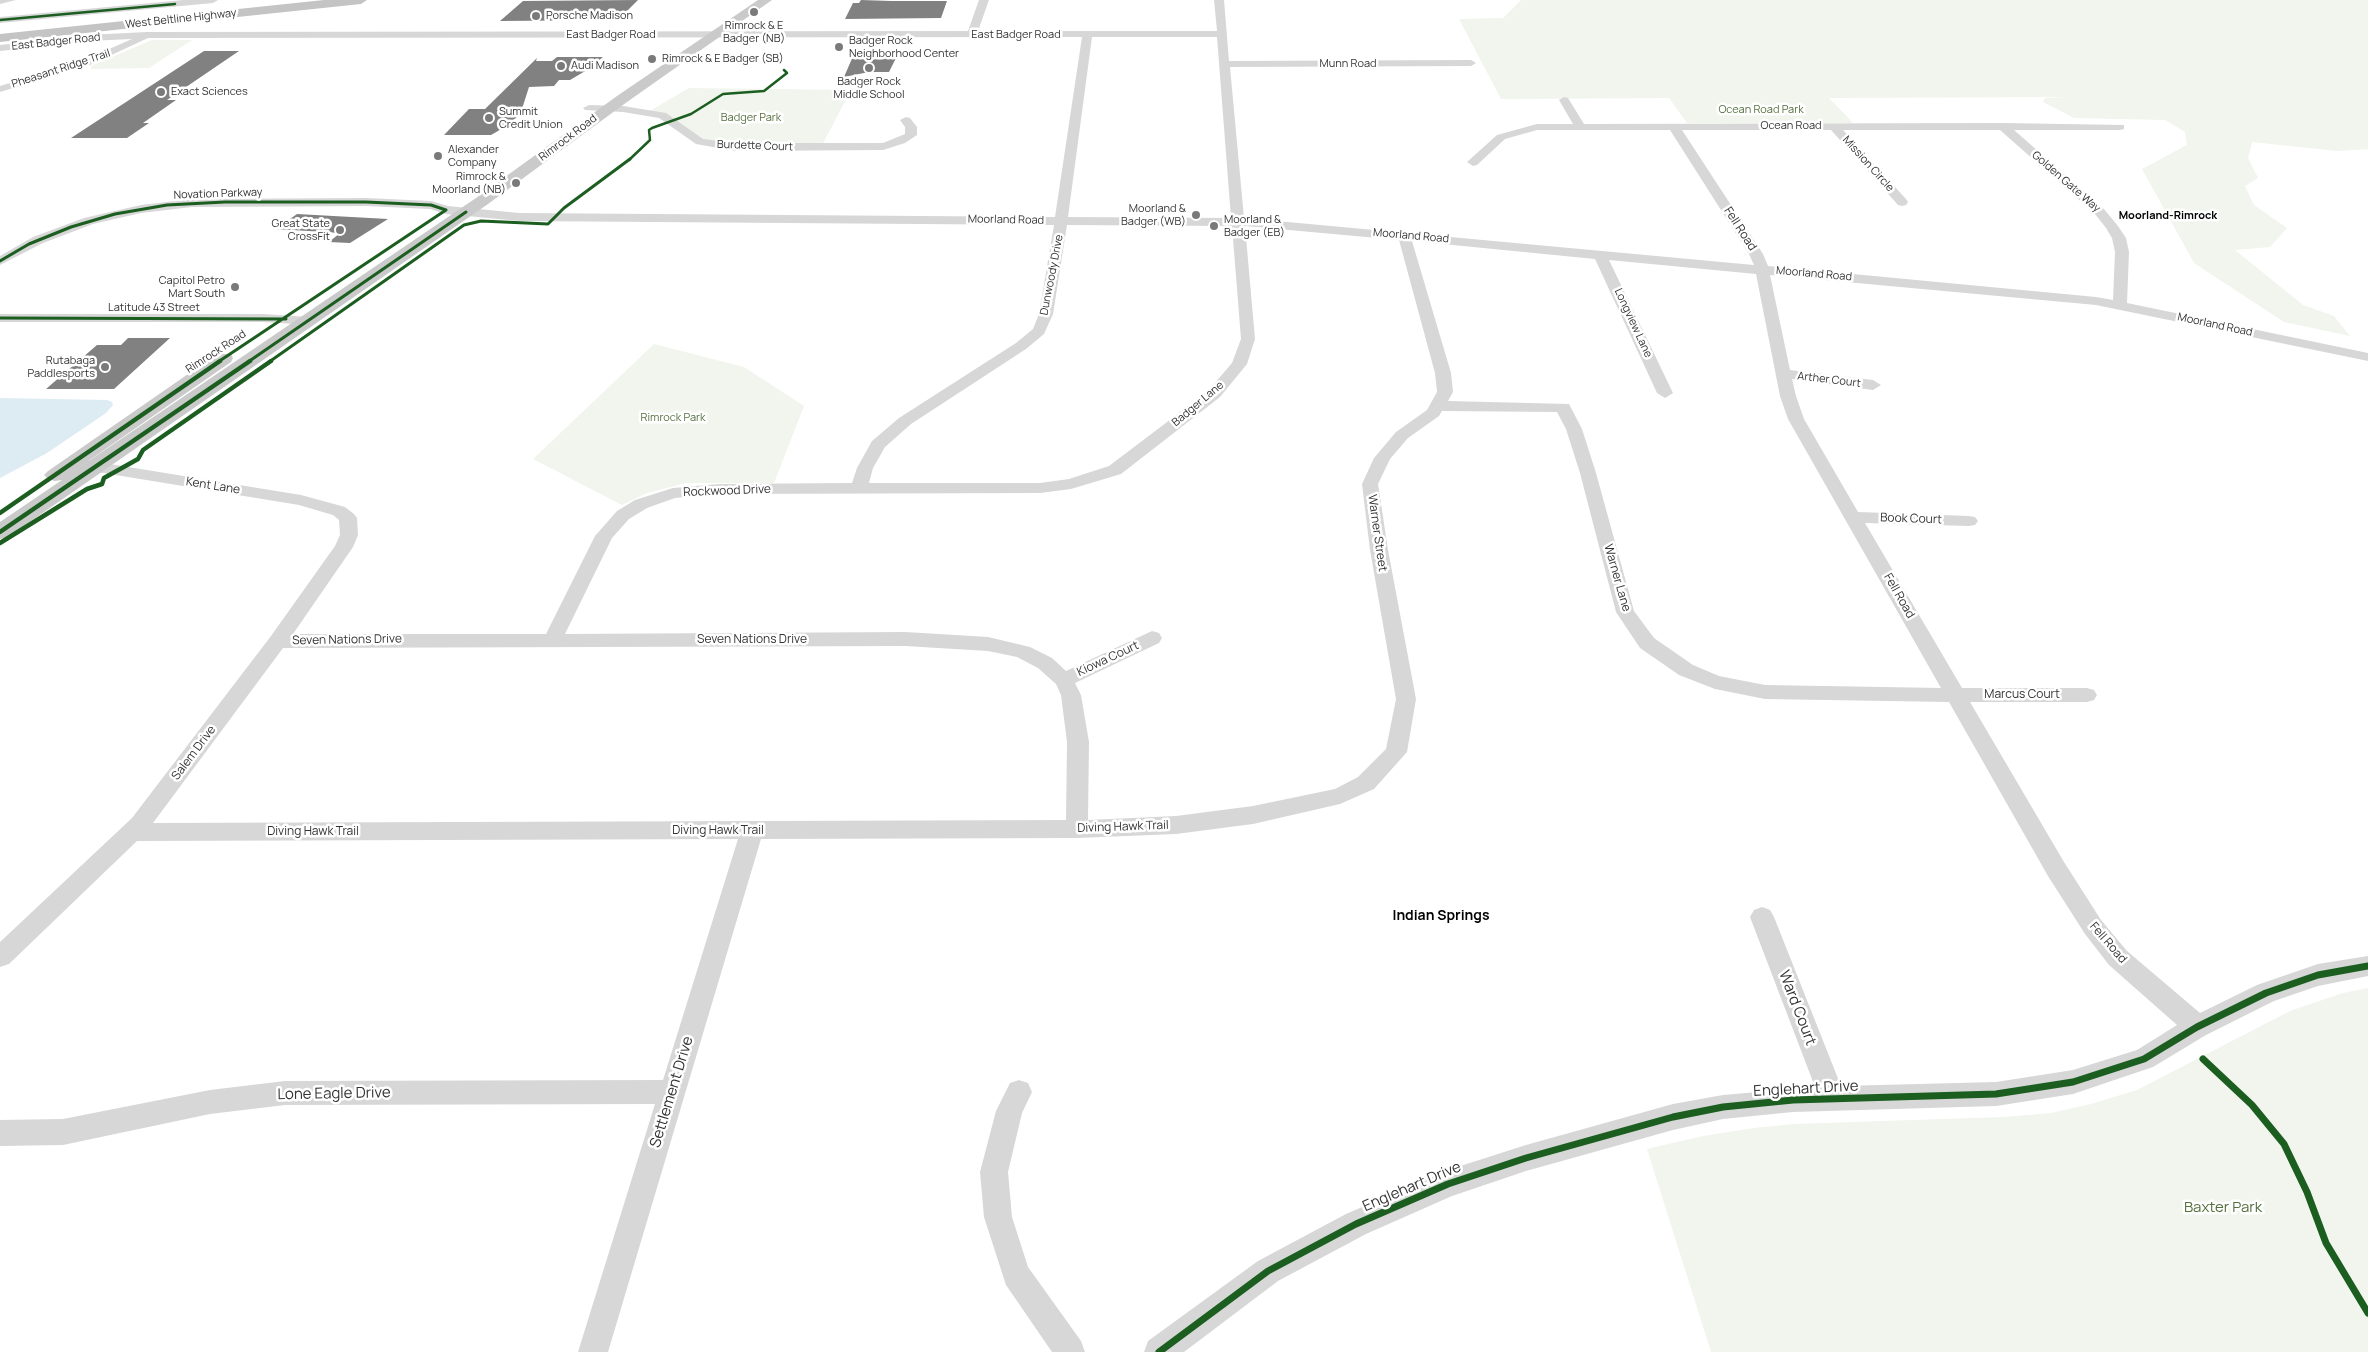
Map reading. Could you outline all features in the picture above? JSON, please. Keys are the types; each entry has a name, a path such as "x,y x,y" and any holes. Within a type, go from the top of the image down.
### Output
{"highway":[{"name":"West Beltline Highway","path":"0,29 283,0"},
{"name":"West Beltline Highway","path":"0,38 362,0"}],"main road":[{"name":"Rimrock Road","path":"0,513 167,396 446,210 588,108 748,0"},
{"name":"Rimrock Road","path":"0,532 466,212 714,34 766,0"}],"street":[{"path":"0,20 213,0"},
{"path":"972,35 984,0"},
{"name":"Badger Lane","path":"859,489 1040,488 1071,484 1115,470 1214,394 1239,364 1248,339 1219,0"},
{"path":"0,1 15,4"},
{"path":"0,9 15,4"},
{"name":"East Badger Road","path":"0,48 88,38 147,35 1222,34"},
{"name":"Pheasant Ridge Trail","path":"0,89 106,56 147,35"},
{"name":"Dunwoody Drive","path":"859,489 865,468 878,444 905,421 1021,346 1039,331 1046,314 1062,221 1087,35"},
{"name":"Munn Road","path":"1224,64 1471,63"},
{"path":"1564,100 1580,126"},
{"name":"Burdette Court","path":"588,108 662,115 700,142 735,148 883,146 901,142 911,135 911,127 906,120"},
{"name":"Fell Road","path":"1673,126 1756,254 1762,270 1769,310 1785,374 1788,396 1796,419 2056,868 2093,927 2118,958 2197,1027"},
{"name":"Mission Circle","path":"1834,126 1902,202"},
{"name":"Golden Gate Way","path":"2002,126 2099,211 2112,226 2119,238 2122,252 2120,305"},
{"name":"Ocean Road","path":"1473,162 1490,144 1501,136 1537,127 2120,127"},
{"name":"Novation Parkway","path":"0,261 29,244 60,230 98,218 141,209 192,203 322,203 349,207 422,212 446,210"},
{"name":"Moorland Road","path":"446,210 520,217 1238,222 1600,254 2120,305 2368,357"},
{"path":"1404,236 1443,373 1444,392 1439,406"},
{"name":"Longview Lane","path":"1600,254 1665,393"},
{"name":"Latitude 43 Street","path":"0,318 284,319 309,321"},
{"name":"Arther Court","path":"1785,374 1874,385"},
{"name":"Warner Lane","path":"1439,406 1563,407 1574,429 1588,473 1625,612 1647,643 1657,652 1686,670 1715,682 1765,692 1956,695"},
{"name":"Warner Street","path":"1303,804 1340,796 1366,783 1399,748 1406,698 1379,550 1370,484 1382,458 1402,435 1433,413 1439,406"},
{"name":"Kent Lane","path":"73,463 301,500 339,511 348,521"},
{"name":"Rockwood Drive","path":"553,639 604,536 623,515 641,504 673,493 719,489 859,489"},
{"name":"Book Court","path":"1852,517 1969,521"},
{"name":"Salem Drive","path":"0,957 132,832 278,640 344,547 349,534 348,521"},
{"name":"Kiowa Court","path":"1064,680 1152,638"},
{"name":"Seven Nations Drive","path":"278,640 905,639 988,644 1023,652 1045,662 1064,680 1071,695 1078,742 1077,829"},
{"name":"Marcus Court","path":"1956,695 2086,695"},
{"name":"Diving Hawk Trail","path":"132,832 1077,829 1176,825 1253,815 1303,804"},
{"name":"Settlement Drive","path":"593,1352 752,831"},
{"name":"Ward Court","path":"1762,918 1833,1099"},
{"name":"Englehart Drive","path":"1159,1352 1268,1271 1356,1224 1448,1184 1526,1158 1673,1117 1723,1107 1793,1100 1996,1094 2073,1082 2144,1059 2197,1027 2284,987 2318,975 2368,966"},
{"name":"Lone Eagle Drive","path":"0,1133 34,1134 79,1130 210,1102 285,1093 672,1092"},
{"path":"1019,1092 1009,1112 994,1172 998,1217 1016,1275 1070,1352"}],"green space":[{"name":"Ocean Road Park","path":"1521,0 2368,0 2368,149 2337,151 2252,142 2248,158 2258,178 2245,186 2254,205 2287,228 2270,247 2235,250 2303,305 2334,316 2350,336 2284,322 2194,263 2142,169 2187,145 2185,132 2165,120 2074,118 2043,102 2045,98 2068,97 1829,98 1853,123 1687,123 1669,98 1501,99 1459,19 1503,18"},
{"path":"152,40 192,40 149,68 91,69 91,66"},
{"name":"Badger Park","path":"689,88 851,90 821,147 707,144 648,112"},
{"name":"Rimrock Park","path":"654,344 744,367 804,406 774,483 686,483 647,493 622,505 533,459"},
{"name":"Baxter Park","path":"2368,988 2368,1352 1711,1352 1647,1149 1703,1136 1793,1124 2004,1117 2051,1113 2091,1104 2137,1090 2290,1011 2343,993"}],"shaded area":[{"path":"0,398 107,400 112,402 113,405 106,413 47,453 0,478"}],"building":[{"path":"638,0 618,20 500,21 523,1"},
{"path":"861,0 947,1 941,18 845,19 853,3 859,3"},
{"name":"Exact Sciences","path":"204,51 239,51 167,100 176,100 143,123 149,123 127,138 71,138"},
{"name":"Badger Rock Middle School","path":"854,54 897,56 889,72 869,72 844,77"},
{"path":"557,57 603,57 587,70 570,80 559,80 554,86 529,87 520,115 491,135 444,135 469,109 485,109 537,58 536,61 552,61"},
{"path":"297,214 388,219 350,243 329,242 340,233 276,229"},
{"name":"Rutabaga Paddlesports","path":"128,338 170,338 114,389 46,389 97,345 121,345"}],"cycle path":[{"path":"0,20 175,4"},
{"path":"0,543 87,489 102,484 104,478 138,459 143,450 464,225 481,221 548,224 564,208 620,168 650,140 649,130 652,128 691,114 723,94 764,91 787,73 784,70"},
{"path":"0,261 29,244 71,227 115,214 167,205 225,202 366,202 431,205 446,210"},
{"path":"0,513 167,396 446,210"},
{"path":"0,532 466,212"},
{"path":"0,318 286,319"},
{"path":"1159,1352 1268,1271 1356,1224 1448,1184 1526,1158 1673,1117 1723,1107 1793,1100 1996,1094 2073,1082 2144,1059 2197,1027 2266,993 2318,975 2368,966"},
{"path":"2203,1059 2252,1105 2284,1144 2307,1192 2326,1243 2368,1313"}],"place":[{"name":"Rimrock & E Badger (NB)","path":"754,12"},
{"name":"Porsche Madison","path":"536,16"},
{"name":"Badger Rock Neighborhood Center","path":"839,47"},
{"name":"Rimrock & E Badger (SB)","path":"652,59"},
{"name":"Audi Madison","path":"561,66"},
{"name":"Badger Rock Middle School","path":"869,68"},
{"name":"Exact Sciences","path":"161,92"},
{"name":"Summit Credit Union","path":"489,118"},
{"name":"Alexander Company","path":"438,156"},
{"name":"Rimrock & Moorland (NB)","path":"516,183"},
{"name":"Moorland & Badger (WB)","path":"1196,215"},
{"name":"Moorland & Badger (EB)","path":"1214,226"},
{"name":"Great State CrossFit","path":"340,230"},
{"name":"Capitol Petro Mart South","path":"235,287"},
{"name":"Rutabaga Paddlesports","path":"105,367"}],"district":[{"name":"Moorland-Rimrock","path":"2168,216"},
{"name":"Indian Springs","path":"1441,916"}]}
